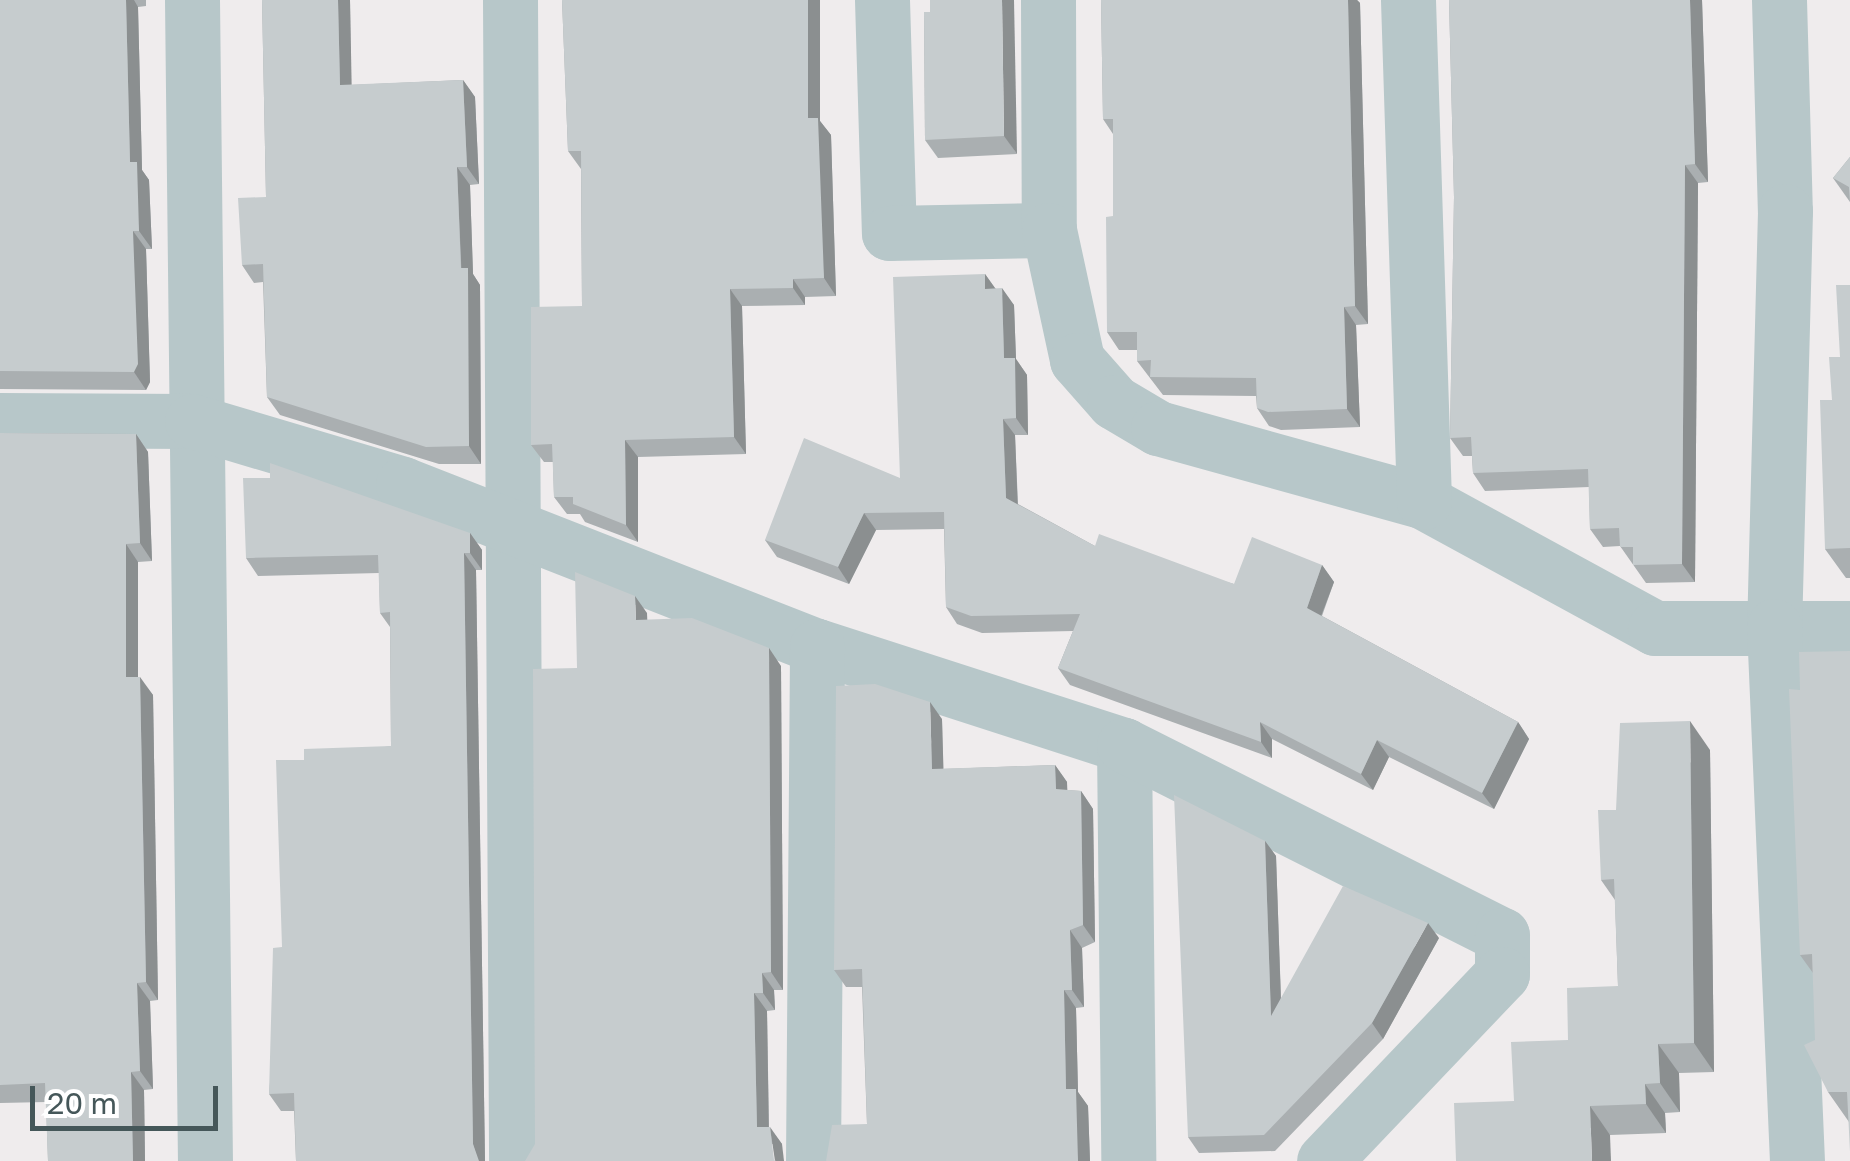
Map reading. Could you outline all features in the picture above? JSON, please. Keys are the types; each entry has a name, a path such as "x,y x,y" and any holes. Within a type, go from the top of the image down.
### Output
{"street":[{"path":"192,0 192,421 205,1161"},
{"path":"510,0 516,1161"},
{"path":"882,0 889,233 1049,230"},
{"path":"1048,0 1049,230 1077,360 1114,402 1158,428 1424,502 1655,628 1850,628"},
{"path":"1408,0 1424,502"},
{"path":"1779,0 1785,210 1774,626 1796,1161"},
{"path":"0,420 192,421 403,484 817,646 1124,745 1502,934 1502,974 1324,1161"},
{"path":"813,1161 817,646"},
{"path":"1124,745 1128,1161"}],"building":[{"path":"0,0 126,0 130,162 137,162 139,231 133,231 138,364 134,372 0,371"},
{"path":"262,0 338,0 340,85 463,80 467,167 457,167 461,268 468,268 469,446 426,447 267,397 263,264 242,265 238,198 266,197"},
{"path":"562,0 808,0 808,118 818,118 824,278 793,279 793,288 730,289 734,437 625,440 626,525 573,504 573,497 554,497 552,444 531,445 531,307 582,306 581,151 568,151"},
{"path":"930,0 1002,0 1004,136 925,140 924,12 930,12"},
{"path":"1101,0 1348,0 1355,306 1344,307 1347,409 1268,412 1257,408 1256,378 1150,377 1151,360 1137,361 1137,332 1107,332 1106,217 1113,216 1113,119 1103,119"},
{"path":"1449,0 1690,0 1695,164 1685,165 1682,564 1633,565 1633,547 1620,547 1619,528 1590,529 1588,469 1473,473 1471,437 1450,438 1454,197"},
{"path":"1850,157 1850,203 1849,187 1833,178"},
{"path":"985,274 985,289 1002,288 1004,358 1015,358 1016,418 1003,419 1006,498 1095,546 1099,534 1234,584 1252,537 1322,565 1307,608 1518,722 1482,793 1377,740 1361,774 1260,722 1261,742 1058,668 1080,614 971,616 946,607 944,512 864,513 838,567 765,540 804,438 900,478 893,277"},
{"path":"1836,285 1850,285 1850,548 1825,549 1820,400 1832,400 1829,357 1840,357"},
{"path":"0,433 136,434 140,543 126,544 126,677 140,677 146,982 137,983 140,1071 131,1072 133,1161 48,1161 45,1083 0,1085"},
{"path":"270,463 470,533 470,553 464,553 473,1144 479,1161 296,1161 294,1093 269,1094 273,948 282,947 276,760 304,760 304,749 391,746 390,612 380,613 378,555 246,558 243,478 270,478"},
{"path":"575,572 635,596 636,620 692,618 769,648 771,972 762,973 763,993 754,993 757,1127 770,1127 776,1161 525,1161 535,1144 533,669 577,668"},
{"path":"1850,651 1850,1152 1847,1092 1828,1092 1804,1045 1815,1040 1812,954 1800,955 1789,689 1800,690 1799,652"},
{"path":"875,684 930,702 932,769 1055,765 1056,789 1081,791 1083,925 1070,930 1072,990 1064,990 1066,1089 1076,1089 1078,1161 826,1161 832,1125 867,1124 862,969 834,970 836,686"},
{"path":"1690,721 1694,1043 1658,1044 1660,1083 1645,1084 1646,1104 1590,1106 1592,1161 1456,1161 1454,1103 1514,1101 1511,1042 1568,1040 1567,988 1618,986 1614,879 1601,880 1598,810 1616,810 1620,723"},
{"path":"1174,795 1265,841 1271,1016 1343,886 1428,923 1372,1023 1264,1135 1188,1137"}]}
